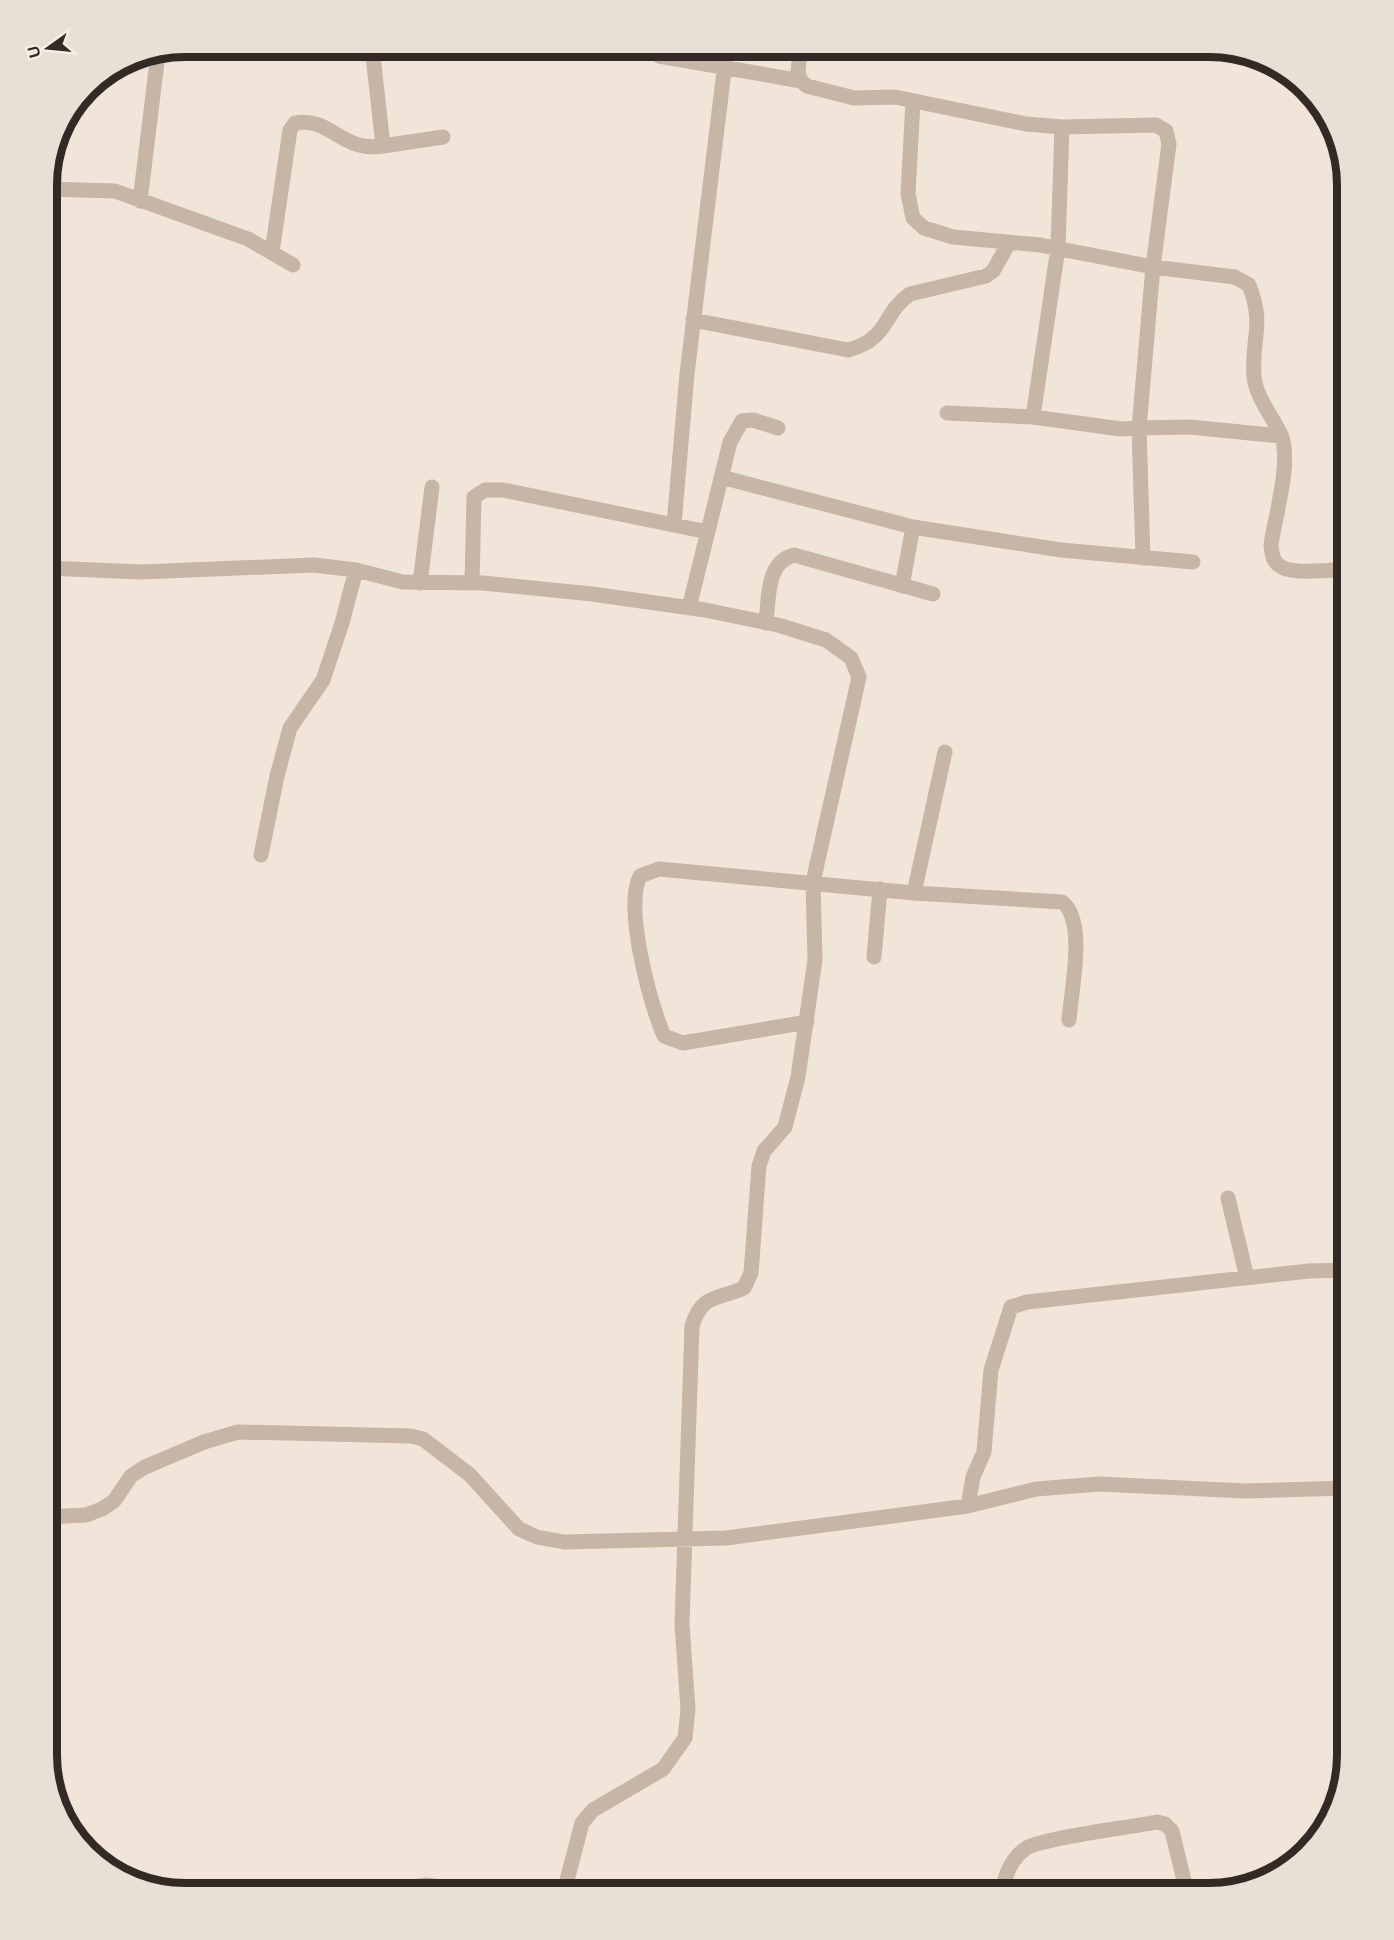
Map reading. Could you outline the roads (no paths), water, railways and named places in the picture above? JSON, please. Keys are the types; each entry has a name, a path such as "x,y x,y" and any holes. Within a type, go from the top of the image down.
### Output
{"street":[{"path":"373,57 383,146"},
{"path":"665,57 801,81 807,86 854,98 895,97 1026,124 1062,127 1145,125 1163,127 1169,144 1153,267 1139,428 1143,558"},
{"path":"674,524 693,320 726,57"},
{"path":"799,57 798,73 801,81"},
{"path":"140,201 156,62"},
{"path":"913,101 908,194 913,218 924,228 953,237 1058,248 1153,267 1234,277 1249,285 1259,317 1254,375 1257,391 1281,436 1285,453 1271,545 1273,559 1281,567 1296,570 1337,569"},
{"path":"272,252 290,130 295,123 307,120 348,143 363,148 443,137"},
{"path":"1033,417 1058,248 1062,127"},
{"path":"57,189 115,190 248,239 293,266"},
{"path":"693,320 848,350 865,346 880,333 904,298 910,294 974,280 993,271 1009,243"},
{"path":"947,413 1033,417 1122,429 1189,427 1281,436"},
{"path":"689,608 730,442 740,422 753,420 778,428"},
{"path":"721,477 914,527 1061,550 1193,562"},
{"path":"420,583 432,487"},
{"path":"472,583 474,497 485,490 503,490 708,532"},
{"path":"902,586 914,527"},
{"path":"765,623 775,566 783,558 794,555 933,594"},
{"path":"57,568 141,572 314,565 356,570 403,582 472,583 592,594 689,608 765,623 826,640 851,658 859,677 813,882 815,960 798,1077 785,1127 764,1151 759,1166 751,1273 744,1288 712,1298 699,1307 692,1326 682,1624 688,1709 685,1738 663,1769 593,1810 582,1823 566,1883"},
{"path":"261,855 277,776 290,729 323,680 342,623 356,570"},
{"path":"914,893 945,752"},
{"path":"807,1023 683,1043 664,1035 647,982 638,936 635,885 640,876 659,869 914,893 1062,902 1068,906 1077,928 1069,1020"},
{"path":"874,957 880,889"},
{"path":"1228,1198 1247,1278"},
{"path":"968,1506 973,1477 984,1452 991,1370 1011,1307 1027,1302 1310,1271 1337,1270"},
{"path":"57,1516 86,1515 102,1509 114,1501 131,1476 145,1467 204,1442 238,1432 411,1436 423,1439 471,1475 519,1529 537,1537 564,1542 726,1538 968,1506 1036,1490 1100,1484 1245,1491 1337,1488"},
{"path":"1004,1883 1012,1862 1026,1848 1048,1841 1157,1822 1165,1824 1172,1831 1185,1883"}]}
